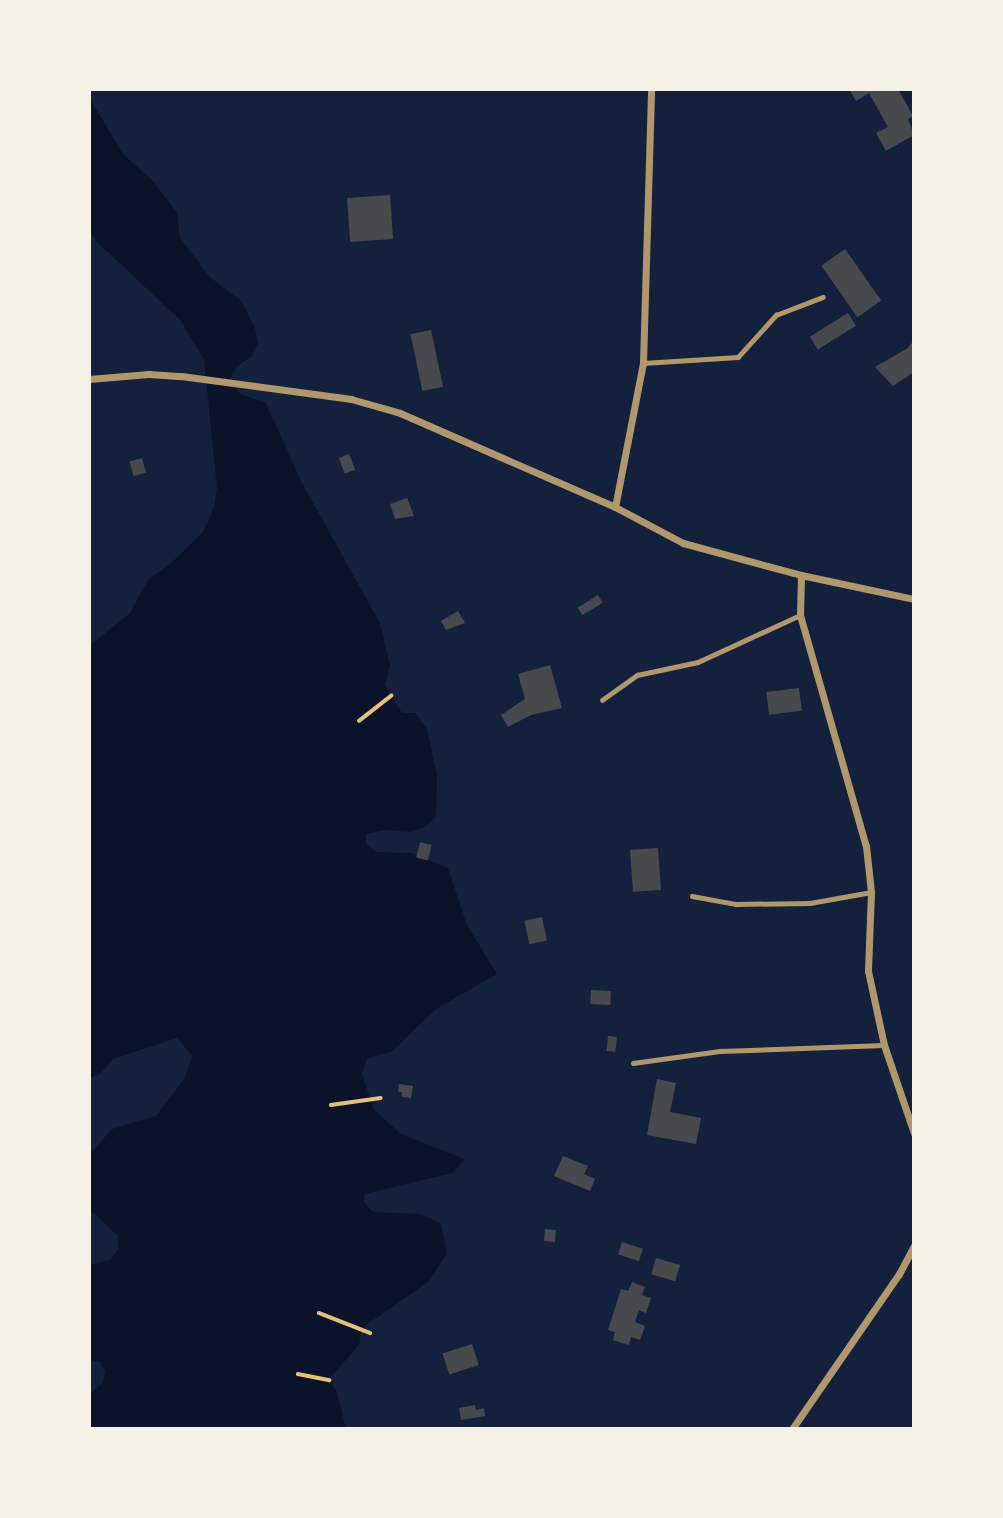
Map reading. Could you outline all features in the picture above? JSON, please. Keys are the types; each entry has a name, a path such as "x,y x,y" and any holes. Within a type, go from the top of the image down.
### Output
{"street":[{"path":"615,507 643,363 651,89"},
{"path":"89,379 149,374 181,376 351,399 400,413 615,507 683,543 801,575 914,599"},
{"path":"801,575 800,615 866,846 871,892 868,971 884,1045 914,1133"},
{"path":"792,1429 899,1275 914,1246"}],"lane":[{"path":"643,363 738,357 776,315 823,297"},
{"path":"602,699 637,675 698,662 800,615"},
{"path":"692,896 737,904 810,903 871,892"},
{"path":"634,1063 721,1051 884,1045"}],"path":[{"path":"359,721 391,696"},
{"path":"331,1105 381,1098"},
{"path":"320,1313 370,1333"},
{"path":"298,1374 329,1380"}],"water":[{"path":"89,97 123,154 154,182 177,213 180,238 210,277 241,301 255,328 258,343 252,356 236,367 230,379 240,394 266,403 301,481 380,623 390,665 385,685 402,713 415,713 427,729 437,775 436,817 426,827 409,832 385,830 366,834 366,844 376,852 412,853 448,868 467,925 497,974 436,1009 391,1052 367,1058 362,1074 374,1110 401,1134 465,1159 452,1173 365,1194 364,1202 373,1212 420,1214 441,1223 447,1254 428,1282 362,1328 359,1345 329,1379 337,1392 346,1429 89,1429 89,1394 103,1383 105,1371 100,1362 89,1360 89,1265 110,1260 118,1250 118,1236 89,1209 89,1155 112,1129 156,1116 185,1078 192,1056 177,1038 113,1059 99,1075 89,1078 89,646 130,613 148,580 170,564 203,532 214,507 217,488 204,360 181,321 96,241 89,230"}],"building":[{"path":"849,89 898,89 913,116 908,119 914,135 886,151 876,133 888,127 869,93 856,101"},
{"path":"390,195 393,239 350,242 347,198"},
{"path":"845,249 881,301 857,317 821,266"},
{"path":"848,313 856,326 818,350 810,337"},
{"path":"431,330 443,387 423,391 410,334"},
{"path":"914,340 914,372 893,386 875,367 908,348"},
{"path":"349,454 355,470 345,474 339,458"},
{"path":"142,458 146,472 134,476 130,462"},
{"path":"407,498 414,516 395,519 390,504"},
{"path":"598,595 603,603 582,615 578,608"},
{"path":"458,611 465,623 446,630 441,621"},
{"path":"550,665 562,708 531,715 508,727 501,715 525,699 518,674"},
{"path":"799,688 802,711 769,715 766,692"},
{"path":"420,842 432,845 428,860 416,858"},
{"path":"658,848 661,890 633,892 630,850"},
{"path":"542,917 547,940 529,944 524,921"},
{"path":"591,990 611,991 610,1005 590,1004"},
{"path":"608,1036 617,1037 615,1052 606,1051"},
{"path":"657,1079 676,1083 670,1112 701,1118 696,1144 647,1135"},
{"path":"399,1084 413,1086 411,1098 402,1097 402,1092 398,1092"},
{"path":"563,1156 588,1166 584,1174 595,1179 590,1191 554,1176"},
{"path":"545,1229 556,1230 555,1242 544,1241"},
{"path":"622,1242 643,1249 639,1261 618,1254"},
{"path":"656,1258 680,1265 675,1281 651,1274"},
{"path":"632,1282 645,1287 642,1295 651,1298 646,1313 639,1310 635,1322 645,1326 640,1340 631,1337 629,1345 613,1340 615,1332 608,1330 621,1289 628,1291"},
{"path":"472,1344 479,1365 449,1375 443,1354"},
{"path":"475,1405 476,1410 484,1408 485,1416 461,1420 459,1408"}]}
